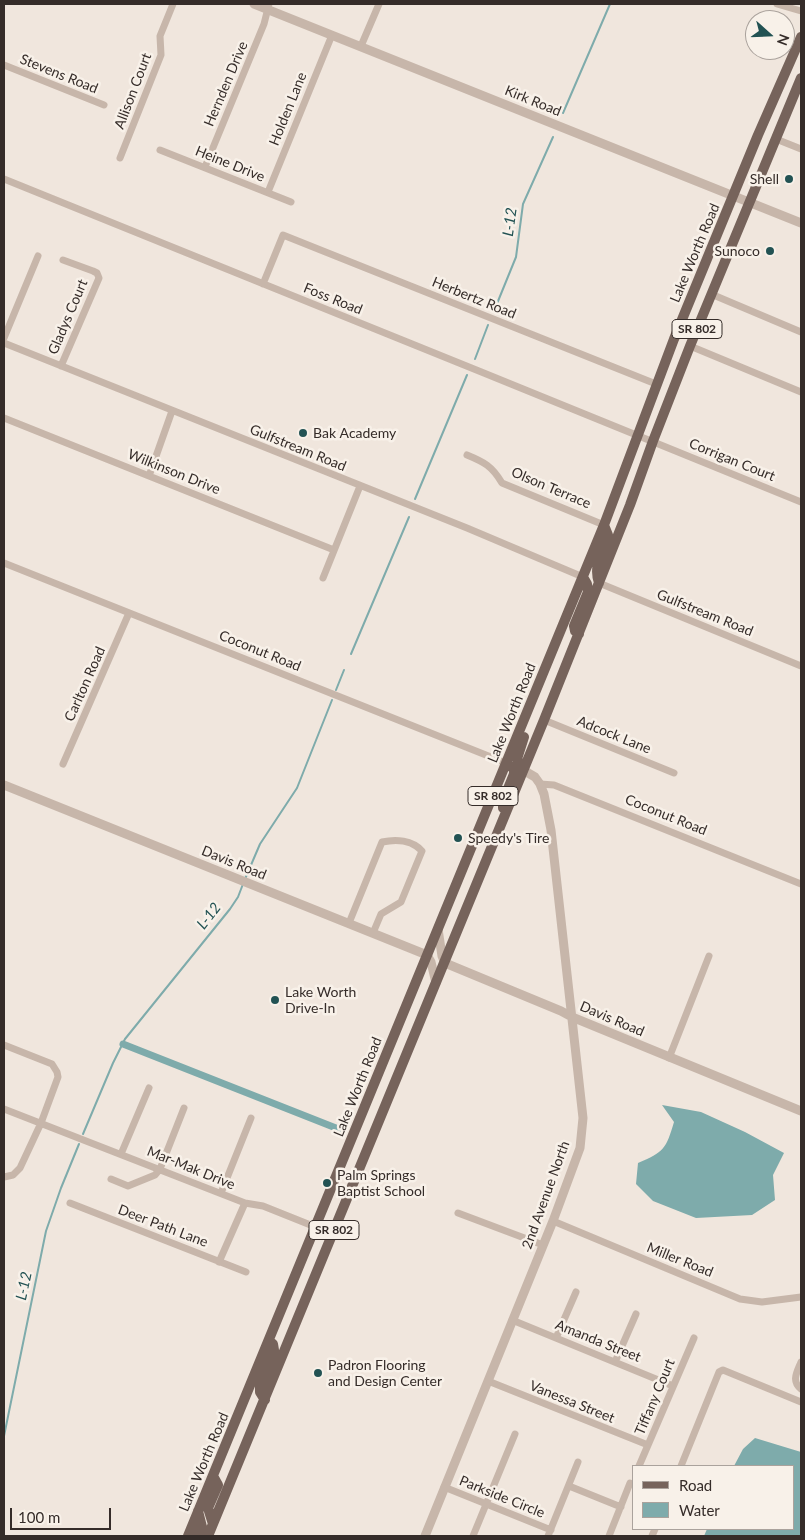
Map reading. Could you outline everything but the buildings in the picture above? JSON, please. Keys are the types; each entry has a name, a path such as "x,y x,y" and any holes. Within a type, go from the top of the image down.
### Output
{"main road":[{"name":"Lake Worth Road","path":"188,1536 583,577 656,384 801,37"},
{"name":"SR 802","path":"208,1536 579,634 690,346 801,78"},
{"path":"599,583 596,567 608,535 604,525"},
{"path":"579,634 575,631 574,626 588,592 587,584 583,577"},
{"path":"523,770 517,759 526,731 525,716"},
{"path":"502,822 503,801 514,774 514,769 506,763"},
{"path":"265,1400 260,1392 260,1386 274,1350 273,1344 269,1341"},
{"path":"213,1476 218,1485 208,1508 213,1524"},
{"path":"198,1511 202,1526 198,1536"}],"street":[{"name":"Allison Court","path":"120,158 161,55 160,36 173,4"},
{"name":"Kirk Road","path":"254,4 269,6 332,35 801,223"},
{"path":"361,46 379,4"},
{"path":"777,4 801,11"},
{"name":"Hernden Drive","path":"205,167 264,24 269,6"},
{"name":"Holden Lane","path":"268,192 332,35"},
{"name":"Stevens Road","path":"4,65 104,105"},
{"path":"776,139 801,150"},
{"name":"Heine Drive","path":"160,150 291,202"},
{"name":"Foss Road","path":"4,179 653,441"},
{"name":"Herbertz Road","path":"263,284 283,235 656,384"},
{"path":"4,338 38,256"},
{"name":"Gladys Court","path":"61,366 98,278 97,273 63,260"},
{"path":"711,294 801,332"},
{"name":"Gulfstream Road","path":"4,343 467,528 583,577"},
{"path":"690,346 801,392"},
{"path":"148,476 172,411"},
{"name":"Wilkinson Drive","path":"4,418 334,550"},
{"name":"Corrigan Court","path":"653,441 801,502"},
{"name":"Olson Terrace","path":"467,455 485,463 496,472 502,483 604,525"},
{"path":"323,578 360,486"},
{"name":"Coconut Road","path":"4,563 506,763"},
{"name":"Gulfstream Road","path":"599,583 801,666"},
{"name":"Carlton Road","path":"63,764 129,613"},
{"name":"Adcock Lane","path":"544,720 674,773"},
{"name":"Coconut Road","path":"523,770 540,784 554,785 801,884"},
{"name":"2nd Avenue North","path":"424,1536 553,1221 580,1148 582,1118 572,1017 551,830 544,794 540,784"},
{"name":"Davis Road","path":"4,785 427,955"},
{"path":"349,923 382,842 390,840 415,843 422,850 401,902 381,914 373,933"},
{"path":"438,929 442,956 445,963"},
{"path":"427,955 431,962 436,983"},
{"path":"669,1058 709,956"},
{"name":"Davis Road","path":"445,963 669,1058 801,1111"},
{"path":"4,1045 52,1064 57,1072 57,1082 41,1124 17,1172 9,1177 4,1177"},
{"path":"120,1154 149,1088"},
{"path":"111,1179 128,1186 155,1175 160,1169 184,1108"},
{"name":"Mar-Mak Drive","path":"4,1109 245,1203 263,1206 333,1234"},
{"path":"221,1193 251,1118"},
{"name":"Deer Path Lane","path":"70,1203 246,1272"},
{"path":"219,1262 245,1203"},
{"path":"458,1213 543,1245"},
{"name":"Miller Road","path":"553,1221 740,1299 762,1302 801,1297"},
{"path":"556,1338 576,1292"},
{"path":"615,1362 636,1314"},
{"name":"Amanda Street","path":"512,1320 673,1386"},
{"name":"Tiffany Court","path":"639,1465 694,1338"},
{"path":"801,1362 794,1380 801,1389"},
{"path":"681,1465 719,1372 724,1370 801,1402"},
{"name":"Vanessa Street","path":"488,1381 648,1445"},
{"path":"473,1536 515,1434"},
{"name":"Parkside Circle","path":"444,1487 550,1533 578,1462"},
{"path":"609,1536 630,1483"},
{"path":"569,1486 621,1507"}],"water":[{"path":"662,1105 701,1112 745,1132 784,1153 773,1175 775,1200 752,1215 696,1218 653,1201 636,1184 638,1163 663,1149 674,1122"},
{"path":"755,1438 801,1452 801,1536 704,1536 707,1530 795,1530 795,1465 735,1465 743,1449"}],"waterway":[{"name":"L-12","path":"563,113 610,4"},
{"name":"L-12","path":"494,311 516,257 523,204 553,137"},
{"name":"L-12","path":"475,359 488,325"},
{"name":"L-12","path":"415,499 467,375"},
{"name":"L-12","path":"351,654 409,517"},
{"name":"L-12","path":"336,690 344,670"},
{"name":"L-12","path":"245,879 260,844 297,788 332,700"},
{"name":"L-12","path":"83,1134 125,1039 230,909 238,897 243,884"},
{"path":"123,1044 341,1130"},
{"name":"L-12","path":"4,1436 46,1231 79,1144"}],"place":[{"name":"Shell","path":"789,179"},
{"name":"Sunoco","path":"770,251"},
{"name":"Bak Academy","path":"303,433"},
{"name":"Speedy's Tire","path":"458,838"},
{"name":"Lake Worth Drive-In","path":"275,1000"},
{"name":"Palm Springs Baptist School","path":"327,1183"},
{"name":"Padron Flooring and Design Center","path":"318,1373"}]}
